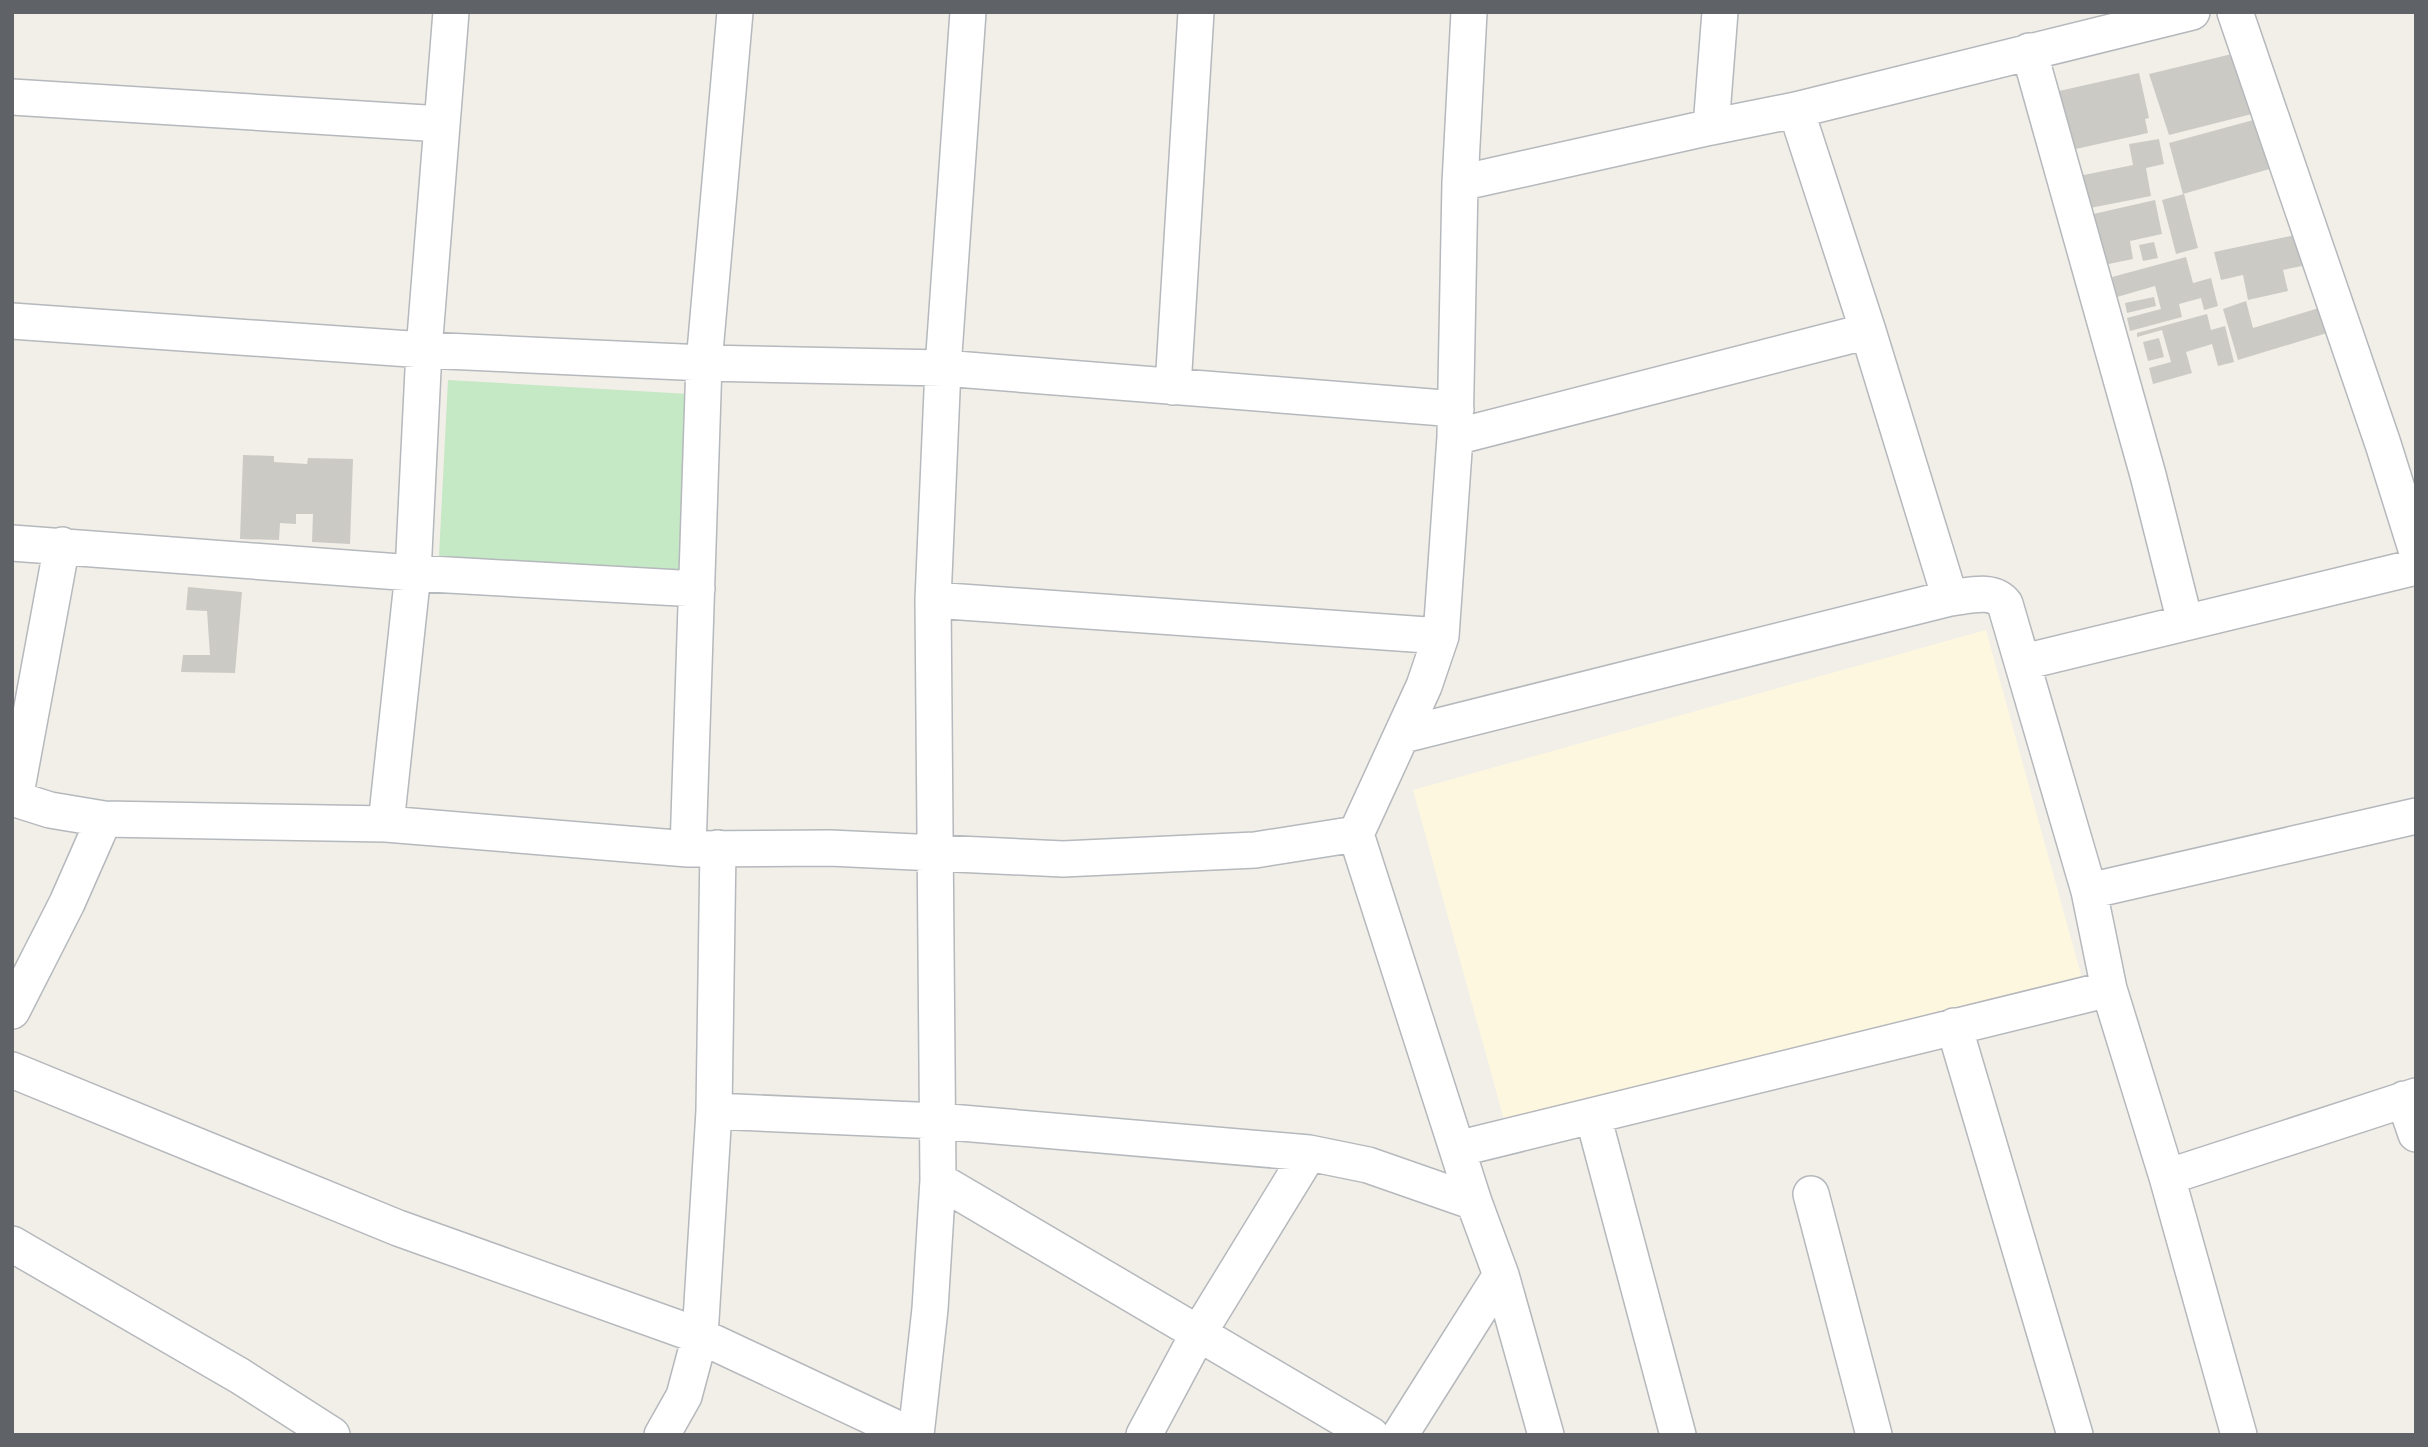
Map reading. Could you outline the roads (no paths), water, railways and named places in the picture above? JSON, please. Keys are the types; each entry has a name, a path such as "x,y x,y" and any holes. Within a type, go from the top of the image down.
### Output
{"street":[{"path":"386,824 413,573 424,350 451,12"},
{"path":"662,1435 684,1396 701,1336 714,1111 703,849 697,589 704,363 735,12"},
{"path":"12,1070 398,1228 701,1336 914,1435 930,1309 938,1180 933,600 943,368 968,12"},
{"path":"1173,387 1196,12"},
{"path":"1469,12 1460,183 1456,423 1441,636 1403,735 1356,834 1474,1202 1501,1275 1546,1435"},
{"path":"1711,127 1720,12"},
{"path":"1460,183 1796,110 2192,12"},
{"path":"2235,12 2383,444 2416,549"},
{"path":"2029,51 2148,475 2185,622"},
{"path":"12,97 442,124"},
{"path":"1796,110 1868,331 1950,598"},
{"path":"12,321 424,350 704,363 943,368 1173,387 1456,423 1868,331"},
{"path":"12,543 413,573 697,589"},
{"path":"62,545 13,799 50,810 104,819 386,824 703,849 830,848 1063,859 1130,858 1255,850 1356,834"},
{"path":"2024,662 2416,567"},
{"path":"1403,735 1950,598 1993,594 2000,597 2005,604 2024,662 2089,891 2109,989 2167,1177 2239,1435"},
{"path":"933,600 1441,636"},
{"path":"2089,891 2416,816"},
{"path":"12,1011 67,903 104,819"},
{"path":"1457,1149 2109,989"},
{"path":"1954,1026 2075,1435"},
{"path":"2167,1177 2410,1098 2416,1134"},
{"path":"714,1111 938,1121 1309,1153 1368,1165 1474,1202"},
{"path":"1593,1116 1678,1435"},
{"path":"1144,1435 1198,1334 1309,1153"},
{"path":"938,1180 1371,1435"},
{"path":"1811,1194 1874,1435"},
{"path":"12,1244 240,1376 332,1435"},
{"path":"1400,1435 1501,1275"}]}
